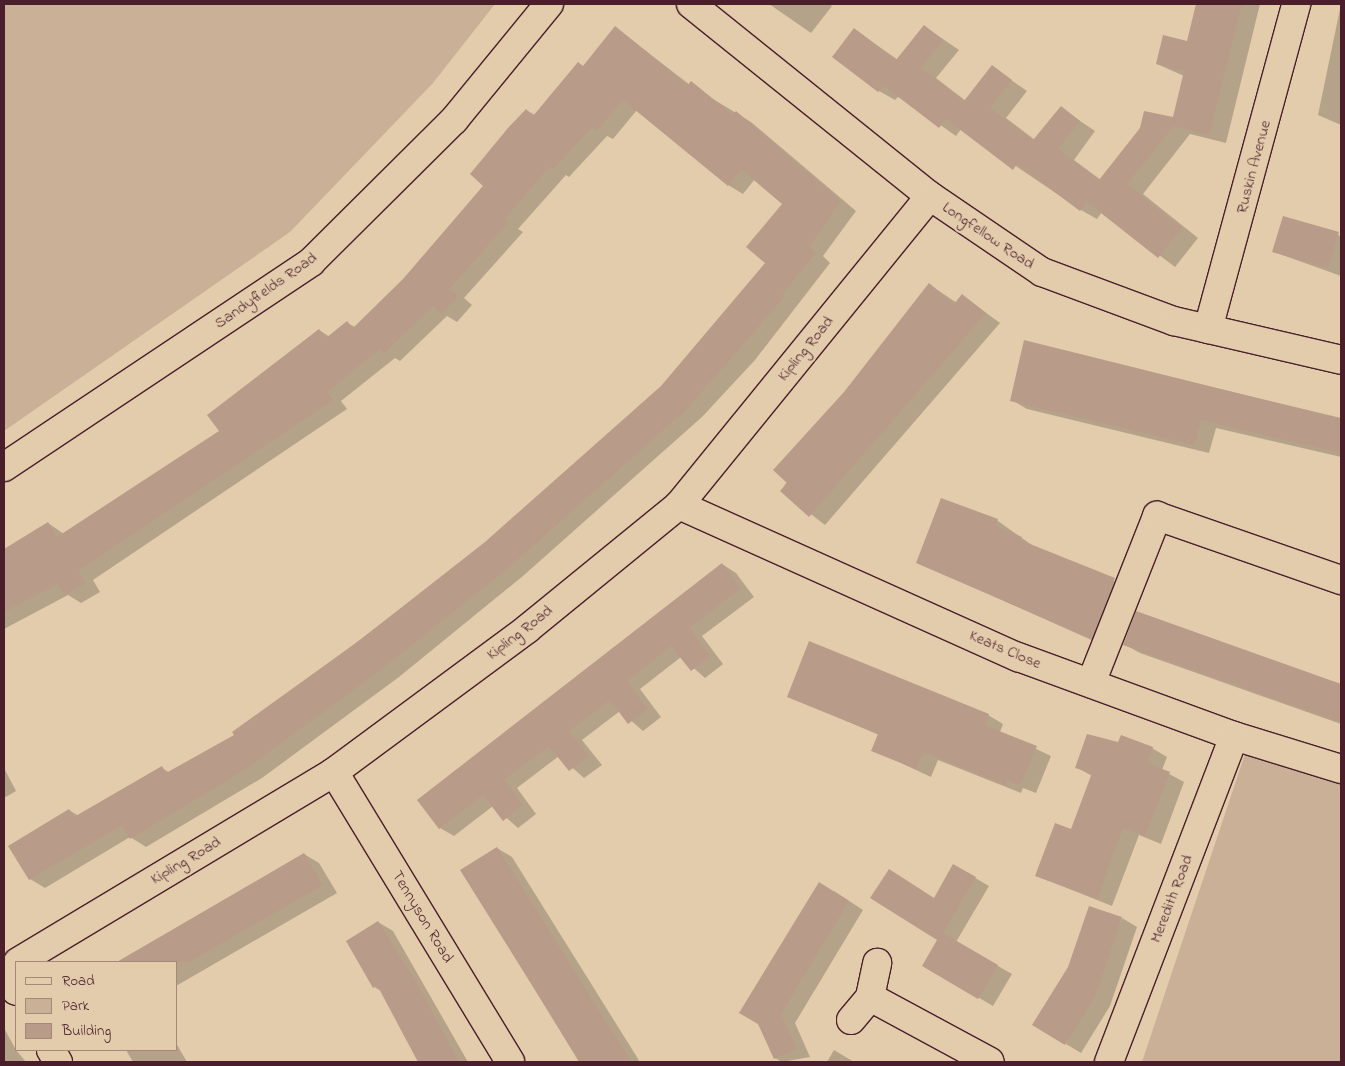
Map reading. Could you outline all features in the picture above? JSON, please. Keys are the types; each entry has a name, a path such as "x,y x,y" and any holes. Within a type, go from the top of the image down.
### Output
{"street":[{"name":"Sandyfields Road","path":"4,467 311,262 454,120 550,4"},
{"name":"Longfellow Road","path":"691,4 930,196 1042,272 1119,302 1208,329 1341,360"},
{"name":"Ruskin Avenue","path":"1208,329 1296,4"},
{"name":"Kipling Road","path":"20,961 334,772 527,629 679,505 930,196"},
{"name":"Keats Close","path":"679,505 1018,657 1234,736 1341,769"},
{"path":"1091,683 1157,516 1341,580"},
{"name":"Meredith Road","path":"1109,1062 1234,736"},
{"name":"Tennyson Road","path":"334,772 510,1062"},
{"path":"851,1020 870,997 877,963"},
{"path":"4,970 15,989"},
{"path":"870,997 990,1062"},
{"path":"52,1051 58,1062"}],"green space":[{"path":"4,4 495,4 433,83 290,232 4,431"},
{"path":"1245,754 1341,778 1341,1062 1142,1062"}],"building":[{"path":"1196,4 1242,4 1209,135 1174,126 1127,184 1182,228 1158,258 1087,202 1080,211 1017,164 1013,170 946,119 939,128 884,86 878,92 832,57 854,28 896,60 924,25 943,40 921,68 964,101 992,65 1012,80 990,108 1033,140 1061,106 1080,121 1058,149 1099,180 1140,128 1144,111 1173,117 1184,71 1156,64 1163,35 1187,41"},
{"path":"615,26 688,85 691,81 733,115 736,111 841,201 809,247 816,253 782,294 785,296 687,409 508,568 383,668 246,769 130,839 122,825 29,880 8,846 69,809 74,817 162,766 166,773 234,735 232,732 360,640 485,542 661,386 765,263 746,247 782,204 741,169 728,186 623,100 597,131 592,127 553,169 550,166 504,219 508,223 449,289 458,296 441,314 433,306 384,353 380,349 327,392 333,400 78,571 85,583 65,595 58,584 4,612 4,549 48,522 57,537 219,431 207,415 319,329 326,338 347,321 353,328 403,279 483,186 470,174 508,128 526,109 533,116 578,62 583,66"},
{"path":"1283,216 1339,232 1328,268 1272,252"},
{"path":"929,283 954,304 962,294 986,313 809,517 780,491 787,483 773,470 844,392"},
{"path":"1024,340 1341,419 1341,453 1201,420 1194,445 1010,401"},
{"path":"941,498 998,519 996,526 1022,537 1020,540 1115,578 1092,639 916,563"},
{"path":"722,563 741,588 689,628 710,656 691,671 671,646 627,681 648,709 628,724 610,700 569,731 589,756 569,771 549,746 504,780 523,805 503,821 483,795 439,829 417,800"},
{"path":"1136,611 1341,684 1341,722 1123,645"},
{"path":"809,641 989,714 984,725 1037,746 1020,785 1007,780 1006,785 923,752 916,769 871,751 878,734 787,697"},
{"path":"1087,734 1118,742 1121,735 1153,747 1147,763 1170,772 1145,836 1123,828 1097,899 1035,876 1055,823 1071,829 1092,773 1075,768"},
{"path":"497,847 631,1062 580,1062 460,870"},
{"path":"304,853 323,885 189,962 119,961"},
{"path":"953,864 976,877 943,933 998,965 978,999 922,966 937,940 870,898 889,869 934,898"},
{"path":"819,882 849,901 781,1014 797,1049 774,1059 758,1024 739,1013"},
{"path":"1089,906 1122,917 1095,997 1065,1045 1032,1025 1068,967"},
{"path":"378,921 418,985 459,1062 418,1062 377,985 373,988 346,941"}]}
